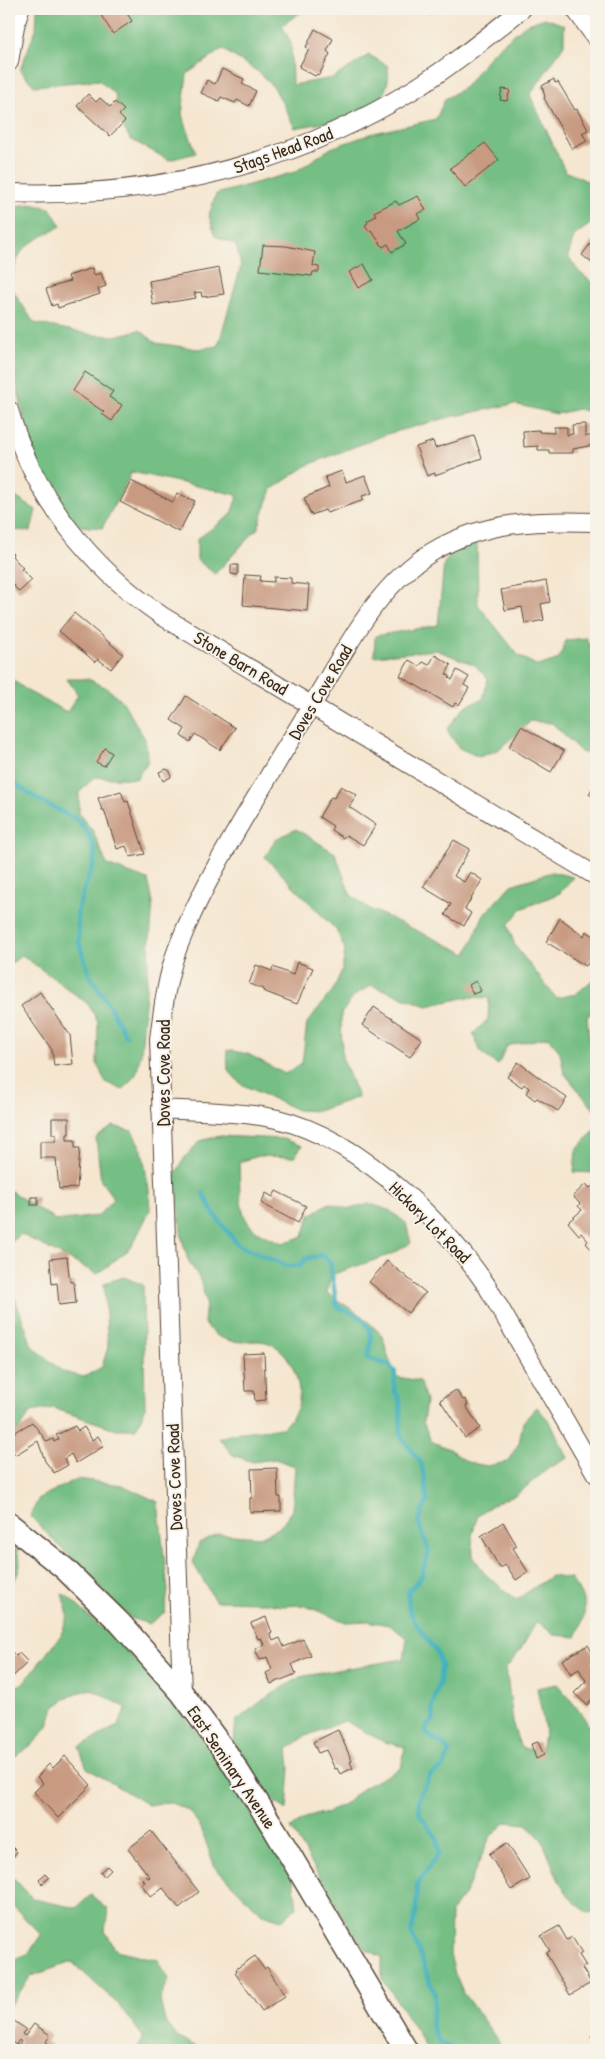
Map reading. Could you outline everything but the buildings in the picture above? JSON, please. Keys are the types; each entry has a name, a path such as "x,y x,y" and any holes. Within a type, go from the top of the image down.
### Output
{"street":[{"path":"9,62 20,9"},
{"name":"Stags Head Road","path":"9,193 97,192 160,184 217,173 319,140 364,118 417,87 522,9"},
{"path":"575,9 596,38"},
{"name":"Stone Barn Road","path":"9,410 15,454 89,556 133,596 162,616 596,876"},
{"name":"Doves Cove Road","path":"182,1693 159,1039 165,994 178,948 199,898 221,858 353,635 379,599 402,574 432,553 459,538 489,528 553,520 596,522"},
{"name":"Hickory Lot Road","path":"162,1109 262,1116 296,1124 331,1139 364,1161 399,1189 464,1254 483,1280 596,1473"},
{"name":"East Seminary Avenue","path":"9,1524 64,1568 120,1623 182,1693 227,1754 275,1830 406,2050"}],"green space":[{"path":"37,9 321,9 300,13 282,25 291,43 292,85 333,78 369,55 388,66 388,83 382,96 373,105 361,112 334,121 295,128 275,89 260,73 222,49 187,74 182,114 196,153 169,160 130,139 120,121 115,94 99,80 34,86 20,70 36,29"},
{"path":"321,9 372,9 363,15"},
{"path":"545,18 564,25 564,45 530,95 565,171 596,185 596,220 574,236 568,256 579,272 596,285 596,413 578,409 557,414 514,404 450,417 387,434 308,465 272,489 258,528 215,574 197,560 197,539 231,515 238,495 132,472 102,528 80,526 50,497 31,449 9,349 10,207 30,204 50,208 61,226 31,243 20,254 16,262 11,287 34,323 94,335 115,336 140,330 156,343 198,349 218,346 241,266 236,245 215,236 209,215 216,194 295,172 331,148 374,133 436,119 445,99 465,87 493,52 525,25"},
{"path":"9,493 36,510 31,531 9,530"},
{"path":"477,540 478,605 519,656 538,666 559,659 566,640 586,638 596,658 596,756 581,752 552,723 531,721 498,750 479,757 459,748 447,730 464,707 483,699 488,679 475,665 436,650 374,656 375,636 438,625 444,563 457,547"},
{"path":"9,677 29,692 67,712 78,695 67,679 88,679 107,688 123,702 145,739 148,761 136,779 94,777 79,793 79,814 93,831 107,865 148,880 153,902 141,1054 136,1074 123,1090 105,1082 97,1063 98,1022 88,1004 22,955 9,965"},
{"path":"296,829 335,853 350,894 368,908 467,954 483,916 511,885 552,872 573,877 560,893 521,909 508,925 515,946 556,998 576,994 596,977 596,1012 587,1016 589,1037 596,1052 596,1112 564,1073 560,1052 548,1037 507,1046 498,1065 481,1053 473,1034 488,1019 489,998 468,997 427,1006 371,985 353,997 341,1014 342,1057 358,1097 318,1111 297,1110 241,1084 228,1070 227,1050 248,1054 285,1074 302,1063 307,1023 333,990 342,970 345,949 336,930 265,857 276,839"},
{"path":"113,1126 132,1131 142,1150 149,1190 150,1210 131,1248 97,1274 21,1234 9,1243 9,1190 57,1221 98,1216 114,1199 101,1181 96,1138"},
{"path":"596,1128 596,1173 574,1172 576,1151"},
{"path":"220,1136 283,1139 302,1146 294,1157 259,1156 239,1162 240,1194 245,1218 256,1230 265,1235 283,1243 303,1236 310,1215 329,1203 349,1209 370,1204 389,1210 406,1223 411,1243 392,1254 331,1275 327,1293 362,1316 383,1336 388,1357 397,1377 420,1381 426,1401 423,1422 431,1441 449,1449 467,1462 487,1466 507,1462 519,1443 523,1422 537,1407 550,1422 568,1458 549,1468 516,1495 495,1503 478,1515 472,1535 473,1556 484,1573 516,1600 551,1576 571,1579 581,1594 583,1601 583,1620 576,1637 554,1635 537,1621 519,1652 506,1668 514,1729 521,1748 541,1751 545,1730 537,1688 557,1684 584,1716 596,1742 596,1911 588,1913 571,1899 559,1881 542,1840 527,1824 506,1822 490,1837 465,1894 451,1912 450,1954 455,1974 463,1993 505,2050 427,2050 382,1978 382,1957 364,1948 351,1930 291,1828 308,1816 329,1812 347,1802 363,1788 401,1768 405,1747 384,1742 345,1721 306,1736 288,1749 290,1768 287,1810 269,1798 234,1742 236,1721 263,1700 300,1677 404,1659 407,1638 389,1625 368,1621 346,1622 303,1605 282,1606 260,1602 215,1601 193,1563 199,1543 218,1534 260,1537 279,1528 292,1510 295,1466 275,1459 253,1462 233,1455 219,1438 240,1432 282,1428 297,1409 299,1398 294,1370 281,1350 260,1341 241,1342 227,1340 217,1336 204,1323 206,1301 200,1279 188,1260 182,1239 175,1175 185,1157 200,1141"},
{"path":"124,1277 143,1285 145,1409 136,1429 115,1429 53,1408 31,1412 9,1444 9,1281 32,1346 63,1372 84,1377 102,1367 108,1347 104,1283"},
{"path":"77,1479 122,1485 158,1502 168,1590 165,1612 149,1624 130,1618 30,1516 39,1498"},
{"path":"9,1537 17,1552 20,1564 17,1575 9,1590"},
{"path":"62,1594 67,1596 143,1666 234,1778 291,1866 297,1907 282,1920 262,1914 215,1868 201,1828 188,1810 169,1802 148,1805 87,1768 79,1747 117,1726 127,1708 91,1689 71,1695 54,1707 48,1726 35,1742 9,1762 9,1689 23,1684 61,1635 68,1615"},
{"path":"9,1873 33,1899 76,1908 91,1895 108,1909 105,1931 116,1950 158,1960 169,1979 160,2000 165,2021 178,2038 204,2050 136,2050 143,2037 119,2005 72,1962 31,1976 9,2007 9,1963 29,1953 41,1935 9,1902"}],"waterway":[{"path":"9,780 39,800 79,821 89,835 95,851 93,866 77,913 79,943 90,976 126,1036"},
{"path":"203,1193 214,1214 238,1245 287,1266 300,1266 305,1259 322,1255 330,1262 337,1307 356,1315 366,1323 371,1334 368,1358 389,1365 395,1372 394,1390 400,1400 401,1437 421,1463 427,1501 418,1522 429,1551 421,1577 408,1592 409,1610 418,1627 437,1652 441,1665 440,1681 432,1707 434,1720 426,1726 426,1733 441,1743 449,1752 443,1766 431,1774 418,1800 420,1815 436,1837 439,1853 417,1885 416,1913 411,1931 435,1995 431,2024 435,2035 440,2043 458,2050"}]}
